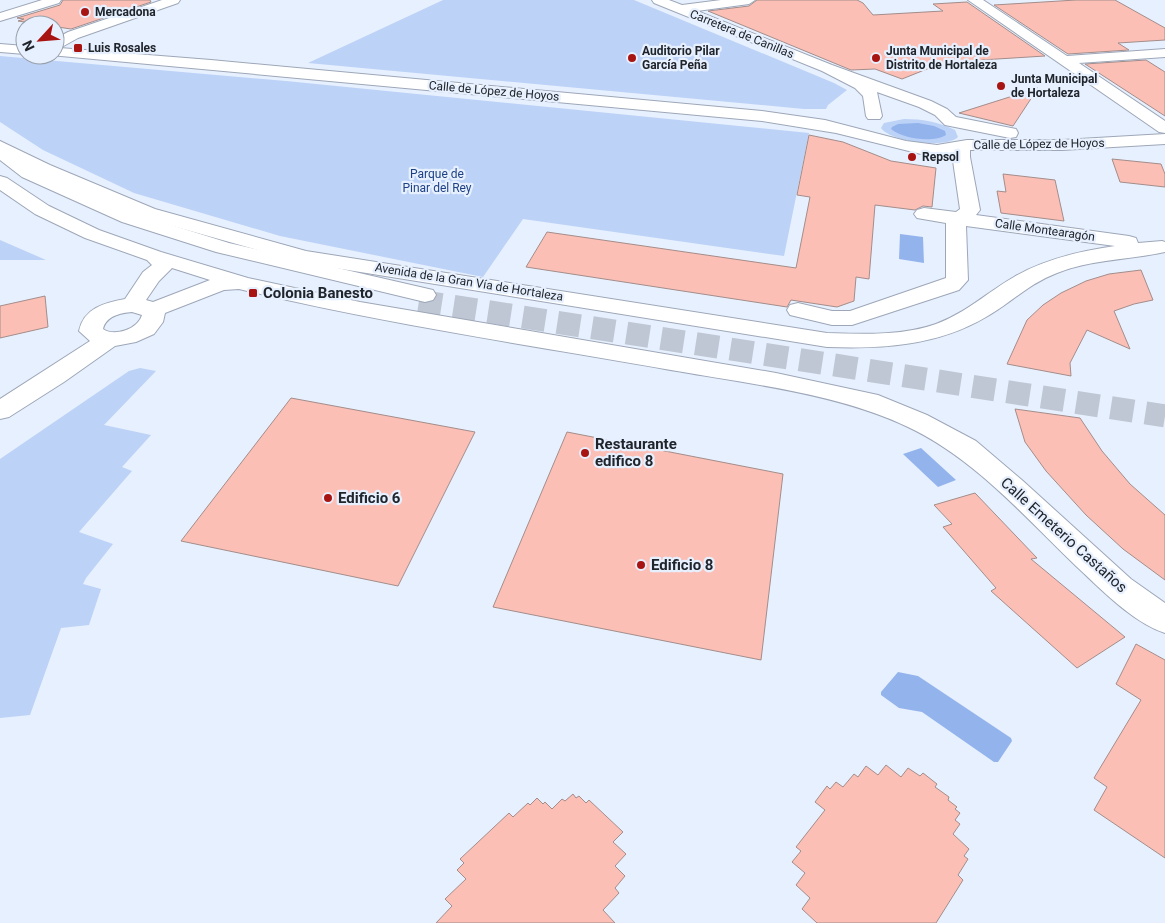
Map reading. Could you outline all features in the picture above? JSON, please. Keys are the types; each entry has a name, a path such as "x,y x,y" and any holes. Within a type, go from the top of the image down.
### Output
{"street":[{"path":"10,21 55,0"},
{"path":"65,40 76,34 174,0"},
{"name":"Carretera de Canillas","path":"658,0 826,68 925,104 941,112 951,121"},
{"path":"681,9 749,0"},
{"path":"974,0 1165,128"},
{"path":"65,32 76,34"},
{"path":"0,48 15,49"},
{"path":"0,53 15,54"},
{"name":"Calle de López de Hoyos","path":"65,53 211,64 776,118 837,128 918,148 944,150 965,146 1062,145 1165,139"},
{"path":"1066,60 1165,54"},
{"name":"Calle de López de Hoyos","path":"65,56 211,64"},
{"name":"Carretera de Canillas","path":"826,68 860,85 871,94 878,116"},
{"name":"Calle de López de Hoyos","path":"909,114 1008,133 1110,142"},
{"path":"874,137 866,128 878,116"},
{"name":"Calle de López de Hoyos","path":"776,118 878,116"},
{"path":"951,121 967,131 965,146"},
{"name":"Avenida de la Gran Vía de Hortaleza","path":"0,146 44,169 148,213 304,257 828,340 870,342 907,338 954,325 994,303 1011,288 1054,266 1116,252 1164,247"},
{"name":"Calle de López de Hoyos","path":"798,310 832,318 852,318 951,284 957,280 956,223 964,218 970,210 961,157 965,146"},
{"name":"Avenida de la Gran Vía de Hortaleza","path":"0,151 28,172 129,218 224,248 422,298 344,290 241,267 162,245 84,217 0,175"},
{"path":"0,182 42,210 92,234 154,256 244,283"},
{"name":"Calle Montearagón","path":"924,214 1164,247"},
{"path":"142,307 152,277 164,265 154,256"},
{"path":"101,338 91,331 91,325 95,319 111,309 142,307 221,283 244,283"},
{"name":"Calle Emeterio Castaños","path":"244,283 360,309 767,380 869,401 918,421 966,448 1013,488 1120,588 1165,620"},
{"path":"0,397 101,338 131,337 144,331 154,318 142,307"},
{"path":"0,411 55,377 101,338"}],"green space":[{"path":"443,0 634,0 847,90 828,105 826,109 804,109 308,63"},
{"name":"Parque de Pinar del Rey","path":"0,56 15,57 15,65 65,65 65,62 286,81 809,133 784,256 523,219 483,277 280,236 134,193 43,150 0,122"},
{"path":"904,119 924,120 943,125 955,130 958,137 952,141 942,143 919,142 896,137 881,128 884,123"},
{"path":"0,240 46,260 0,260"},
{"path":"140,368 156,371 104,425 151,435 122,467 132,471 79,532 113,544 83,584 101,589 89,625 61,628 30,715 0,718 0,459 129,371"}],"shaded area":[{"path":"918,123 934,126 945,131 946,135 934,139 918,139 891,129 898,124"},
{"path":"900,234 923,237 924,263 899,259"},
{"path":"921,448 956,480 938,487 903,454"},
{"path":"898,672 918,676 1011,738 1012,741 998,762 994,762 922,712 899,708 881,695 881,692"}],"building":[{"name":"Mercadona","path":"63,0 150,0 151,2 71,29 65,28 65,15 27,15 60,5"},
{"path":"757,0 857,0 863,3 873,15 943,11 933,4 967,2 1045,56 981,60 932,67 902,79 875,69 851,70 708,11 749,6"},
{"path":"1076,0 1115,0 1165,28 1165,40 1118,43 1129,50 1068,54 994,5"},
{"path":"1146,60 1165,72 1165,116 1085,64"},
{"path":"1038,88 1013,126 959,113"},
{"path":"809,135 843,142 891,161 936,168 932,207 923,206 915,210 875,205 869,279 856,277 854,301 837,307 791,300 787,307 526,267 547,232 796,268 810,197 797,195"},
{"path":"1112,159 1161,164 1165,174 1165,187 1120,182"},
{"path":"1003,174 1055,180 1064,221 1001,213 997,191 1006,192"},
{"path":"1141,270 1153,300 1114,311 1130,349 1087,330 1070,363 1071,376 1007,364 1027,320 1043,305 1061,293 1086,281 1109,274"},
{"path":"45,296 48,327 0,338 0,306"},
{"name":"Edificio 6","path":"291,398 475,432 398,586 181,541"},
{"path":"1015,409 1080,418 1102,451 1130,484 1165,515 1165,580 1123,549 1086,515 1046,471 1025,442"},
{"name":"Edificio 8","path":"567,432 783,474 761,660 493,607"},
{"path":"975,493 1037,558 1031,559 1125,637 1077,668 991,591 996,588 943,527 952,524 934,505"},
{"path":"1136,644 1165,660 1165,858 1094,810 1107,787 1094,778 1141,700 1116,684"},
{"path":"886,765 901,777 908,768 920,776 923,773 937,784 935,787 949,797 948,800 957,807 955,809 960,813 955,820 960,824 953,834 969,849 964,856 968,859 958,875 963,880 936,923 817,923 802,909 810,898 796,885 805,873 792,862 801,851 796,847 825,810 815,802 827,786 830,789 836,782 843,787 854,774 858,777 866,766 878,775"},
{"path":"573,794 576,798 579,796 586,803 589,800 623,832 613,842 626,854 615,866 625,876 615,888 619,893 603,910 615,923 436,923 452,906 445,899 466,879 457,870 464,863 460,859 509,813 513,817 528,803 530,805 537,798 543,804 545,802 552,809 562,799 565,801"}],"tunnel":[{"path":"419,301 1165,416"}],"place":[{"name":"Mercadona","path":"85,12"},
{"name":"Luis Rosales","path":"78,48"},
{"name":"Auditorio Pilar García Peña","path":"632,58"},
{"name":"Junta Municipal de Distrito de Hortaleza","path":"876,58"},
{"name":"Junta Municipal de Hortaleza","path":"1001,86"},
{"name":"Repsol","path":"912,157"},
{"name":"Colonia Banesto","path":"253,293"},
{"name":"Restaurante edifico 8","path":"585,453"},
{"name":"Edificio 6","path":"328,498"},
{"name":"Edificio 8","path":"641,565"}]}
